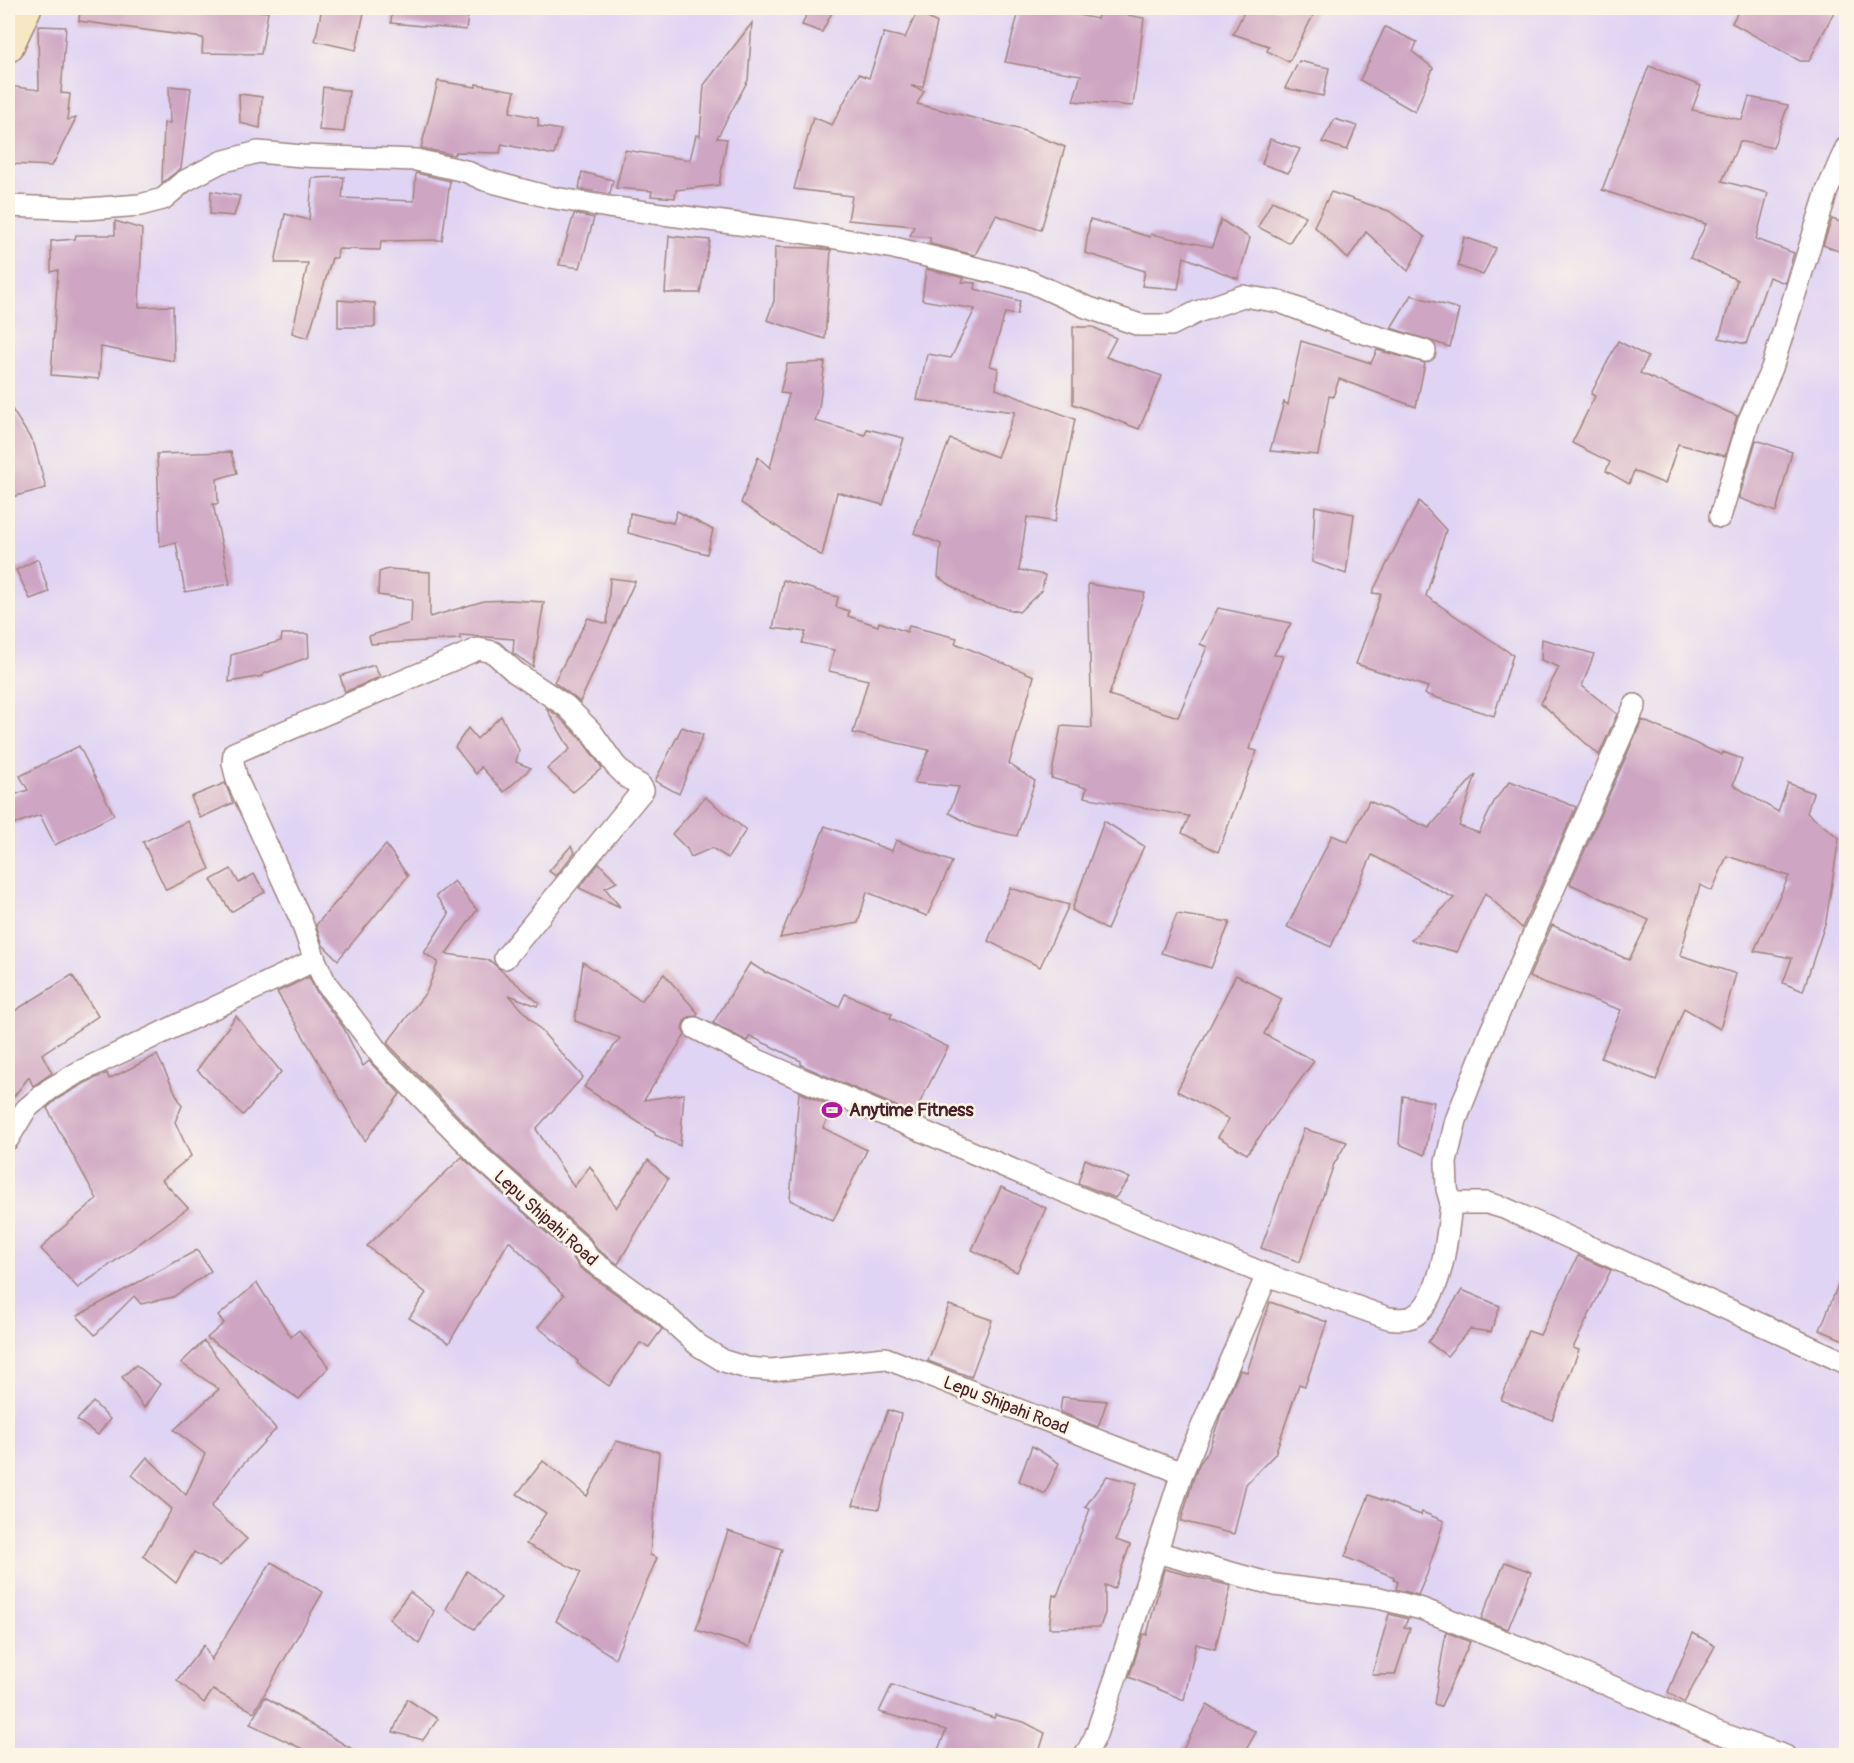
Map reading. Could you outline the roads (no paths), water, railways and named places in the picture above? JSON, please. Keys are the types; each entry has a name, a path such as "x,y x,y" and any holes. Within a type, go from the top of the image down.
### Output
{"street":[{"path":"8,47 26,8"},
{"path":"1720,517 1749,420 1772,368 1827,191 1846,148"},
{"path":"8,206 87,208 140,205 163,199 183,182 221,162 258,152 416,160 465,171 486,180 549,197 800,232 894,248 1029,281 1086,307 1140,326 1171,325 1197,312 1243,296 1280,302 1354,330 1425,351"},
{"name":"Lepu Shipahi Road","path":"505,958 643,790 615,765 591,731 566,706 515,672 493,652 478,649 234,753 233,763 237,780 301,920 325,982 382,1057 482,1159 581,1247 588,1258 656,1307 698,1345 723,1361 747,1368 771,1370 885,1358 1182,1473"},
{"path":"695,1028 768,1065 1034,1179 1267,1275 1388,1318 1412,1317 1431,1297 1442,1264 1450,1203 1446,1162 1456,1120 1490,1033 1635,705"},
{"path":"8,1139 26,1110 50,1089 78,1072 315,960"},
{"path":"1450,1203 1487,1203 1504,1208 1846,1363"},
{"path":"1086,1755 1119,1671 1182,1473 1267,1275"},
{"path":"1156,1552 1275,1584 1379,1598 1422,1609 1539,1654 1718,1731 1785,1755"}],"place":[{"name":"Anytime Fitness","path":"832,1110"}]}
